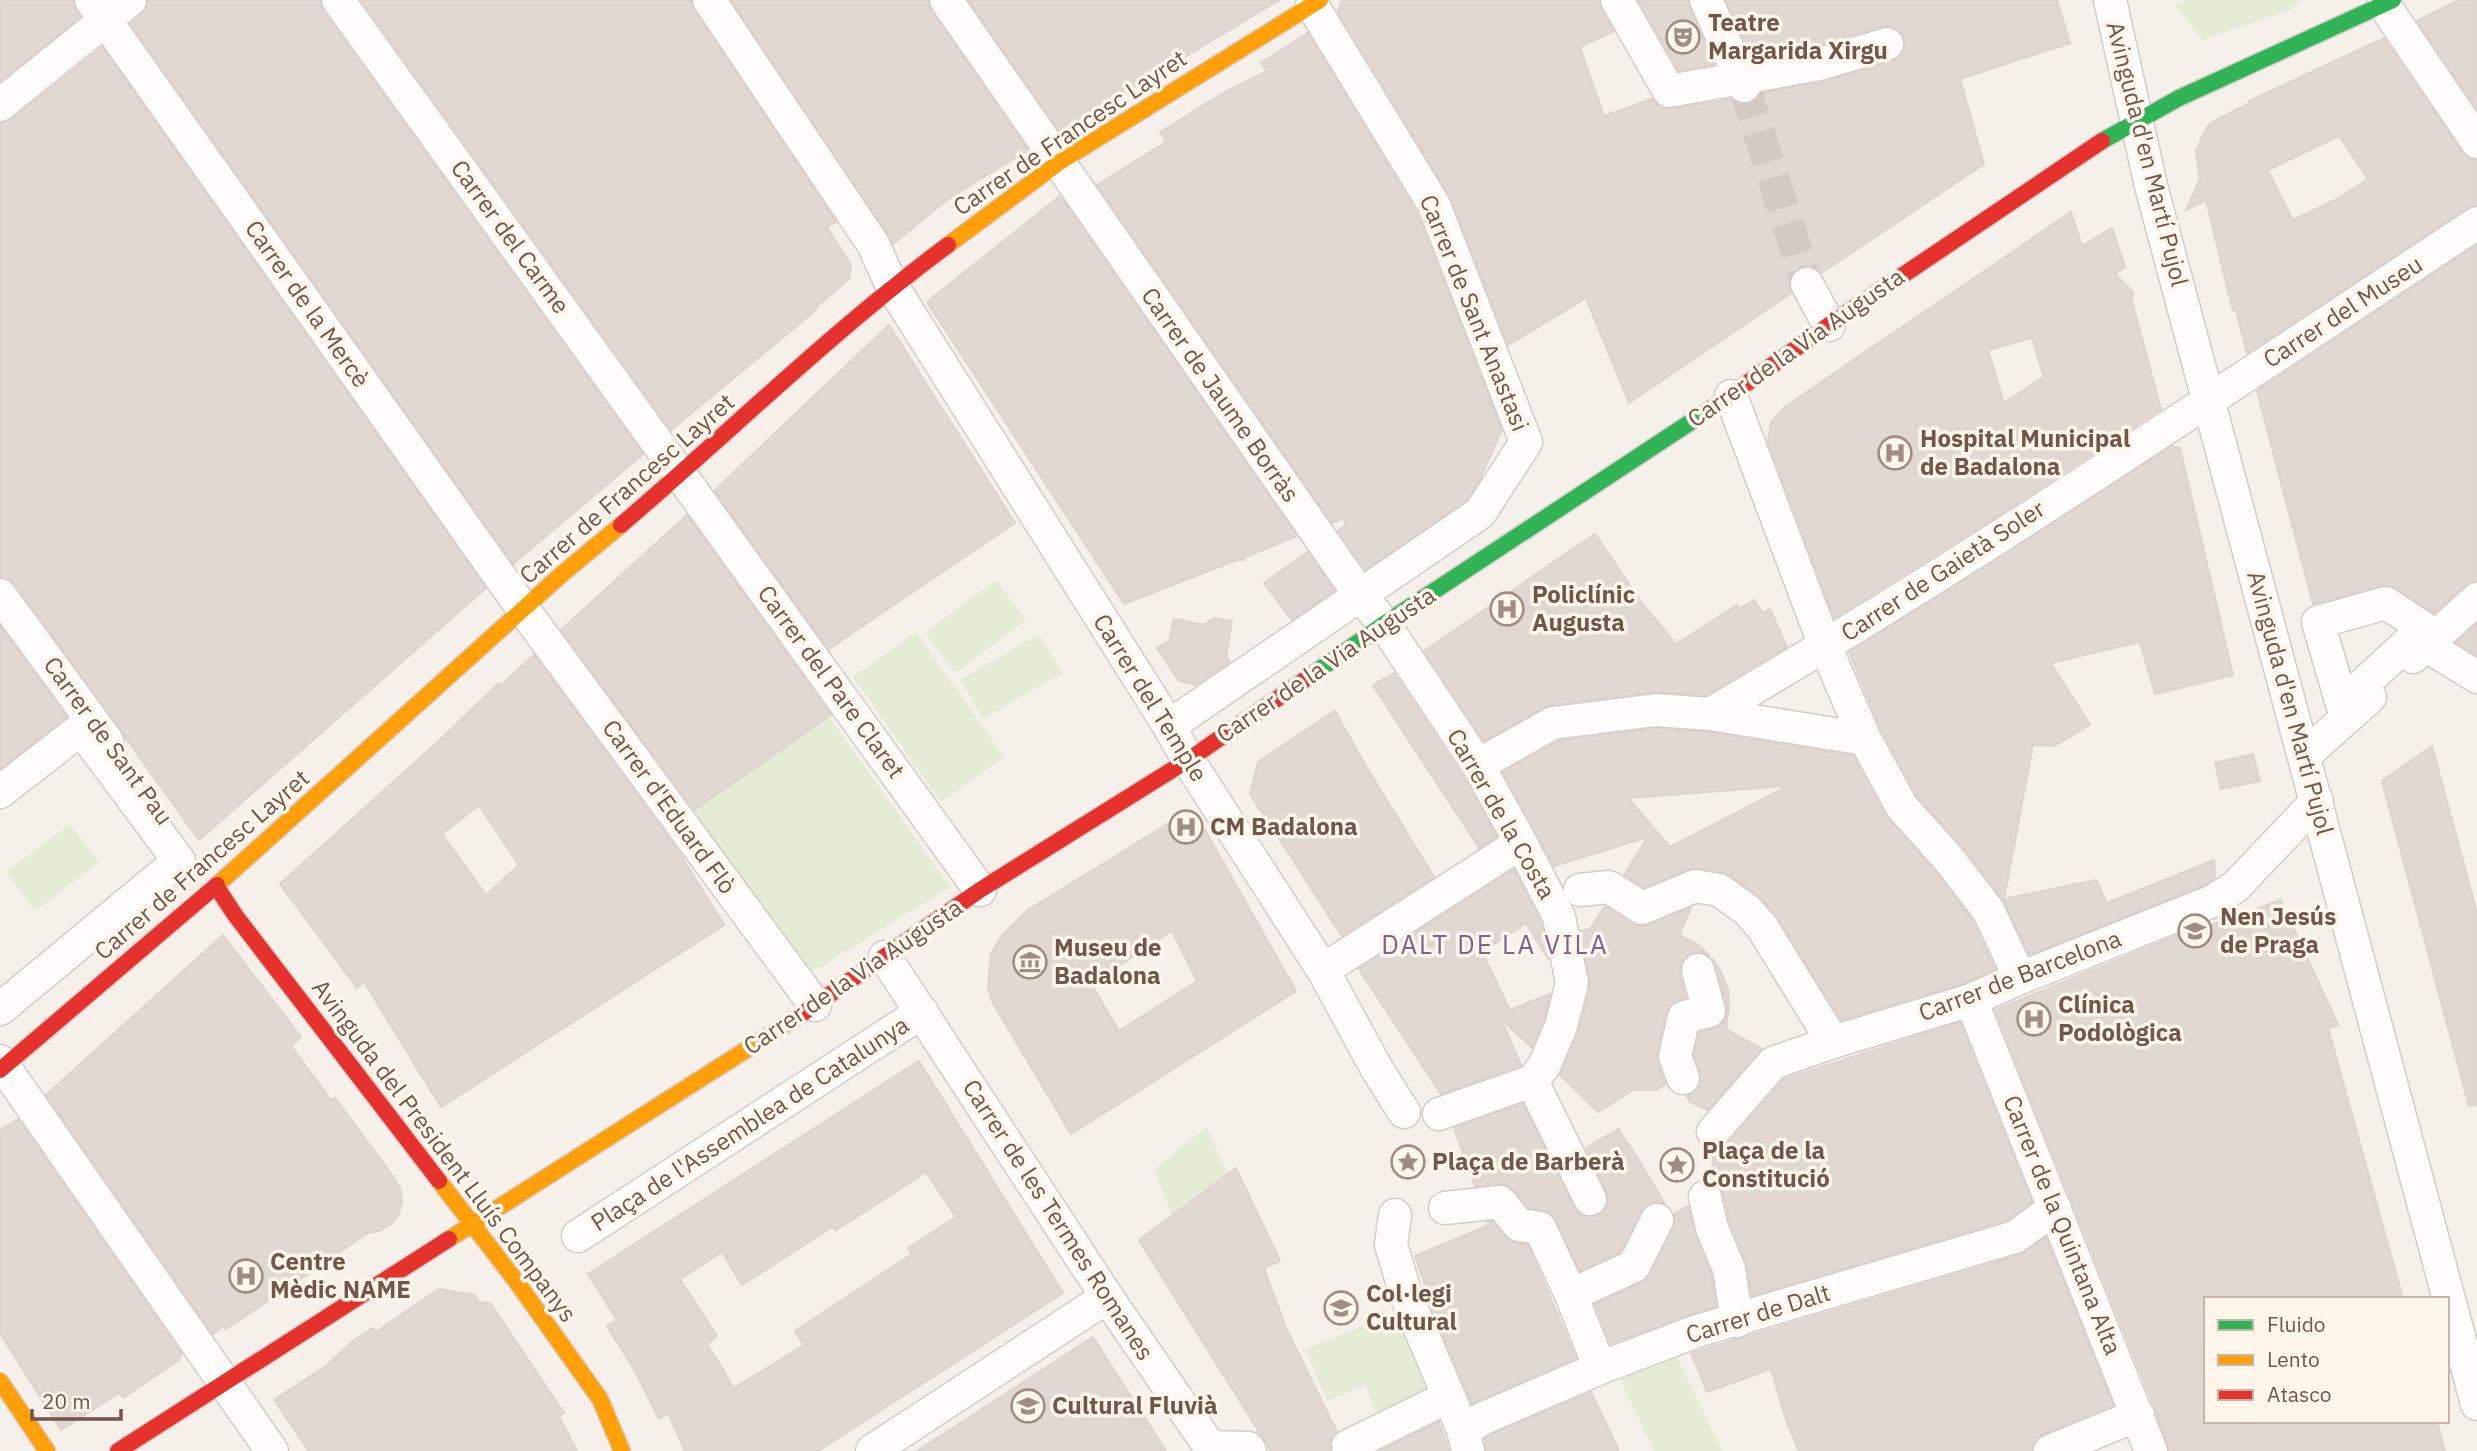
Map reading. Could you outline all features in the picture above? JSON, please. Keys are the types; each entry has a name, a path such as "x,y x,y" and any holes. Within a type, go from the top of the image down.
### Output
{"main road":[{"name":"Carrer de Francesc Layret","path":"1,1066 216,886 562,574 681,474 892,286 1058,163 1316,2"},
{"name":"Carrer de la Via Augusta","path":"118,1451 815,1005 980,890 1188,760 1384,624 1731,396 1829,325 2090,147 2179,97 2388,2"},
{"name":"Avinguda del President Lluís Companys","path":"216,886 235,915 473,1223 600,1399 622,1451"},
{"path":"0,1381 47,1451"}],"street":[{"path":"0,105 98,10 130,0"},
{"name":"Carrer del Carme","path":"338,0 681,474"},
{"name":"Carrer del Temple","path":"709,0 873,244 892,286 1188,760 1323,970 1378,1071 1404,1112"},
{"name":"Carrer de Jaume Borràs","path":"946,0 1360,595 1384,624"},
{"path":"1617,0 1669,91 1742,83 1886,44"},
{"path":"1706,0 1742,83"},
{"name":"Avinguda d'en Martí Pujol","path":"2110,0 2151,186 2449,1297"},
{"name":"Carrer de Sant Anastasi","path":"1316,2 1434,205 1526,442"},
{"path":"2388,2 2477,142"},
{"name":"Carrer de la Mercè","path":"98,10 523,609"},
{"name":"Carrer del Museu","path":"2209,400 2477,223"},
{"path":"1807,284 1829,325"},
{"path":"1731,396 1824,654 1865,739 1902,807 1947,857 1988,911 2020,978"},
{"name":"Carrer de Gaietà Soler","path":"1710,714 1824,654 2209,400"},
{"name":"Carrer de la Via Augusta","path":"1169,726 1480,513 1526,442"},
{"name":"Carrer del Pare Claret","path":"681,474 980,890"},
{"name":"Carrer de Sant Pau","path":"0,596 216,886"},
{"path":"2305,755 2477,599"},
{"name":"Carrer d'Eduard Flò","path":"523,609 815,1005"},
{"name":"Carrer de la Costa","path":"1384,624 1478,765 1516,846 1559,918 1573,983 1561,1026 1545,1066 1532,1081"},
{"path":"2427,646 2477,677"},
{"path":"1478,765 1553,723 1656,710 1710,714 1865,739"},
{"path":"0,792 81,729 179,861 0,1009"},
{"name":"Carrer de Barcelona","path":"1713,1132 1773,1063 1971,1000 2213,901 2235,887 2317,801"},
{"path":"1323,970 1516,846"},
{"path":"1580,890 1609,887 1642,908 1695,886 1719,890 1747,910 1762,927 1833,1042"},
{"name":"Carrer de les Termes Romanes","path":"885,957 1107,1297 1210,1447 1248,1448 1250,1451"},
{"path":"1683,1078 1675,1055 1685,1017 1709,1011 1698,970"},
{"name":"Carrer de la Quintana Alta","path":"1971,1000 2151,1451"},
{"name":"Plaça de l'Assemblea de Catalunya","path":"578,1236 922,1013"},
{"path":"1,1066 272,1451"},
{"path":"1439,1114 1532,1081 1590,1199"},
{"path":"1705,1197 1712,1228 1729,1269 1737,1321"},
{"path":"1445,1209 1500,1202 1519,1225 1540,1228 1571,1295 1600,1368"},
{"name":"Carrer de Dalt","path":"1465,1441 1484,1418 1600,1368 1697,1331 2015,1237 2056,1208"},
{"path":"1395,1215 1391,1245 1407,1298 1465,1441"},
{"path":"1571,1295 1634,1266 1657,1220"},
{"path":"872,1451 1107,1297"},
{"name":"Avinguda d'en Martí Pujol","path":"2449,1298 2477,1404"},
{"path":"1349,1446 1448,1397"},
{"path":"2050,1451 2138,1415"}],"green space":[{"path":"2187,0 2301,0 2290,10 2202,40 2175,4"},
{"path":"996,580 1026,620 955,673 925,633"},
{"path":"916,632 1004,757 941,802 853,677"},
{"path":"1039,634 1062,673 983,719 960,680"},
{"path":"826,718 830,718 950,887 811,973 691,811"},
{"path":"70,824 99,862 35,911 6,872"},
{"path":"1207,1127 1227,1174 1171,1214 1154,1169"},
{"path":"1397,1312 1431,1396 1378,1417 1365,1385 1327,1401 1306,1349"},
{"path":"1675,1353 1722,1451 1654,1451 1620,1379"}],"building":[{"path":"0,0 73,0 80,17 0,81"},
{"path":"149,0 320,0 323,11 643,454 513,564 130,23 142,14"},
{"path":"361,0 691,0 694,10 836,222 827,227 851,265 849,279 815,308 816,310 671,430"},
{"path":"731,0 928,0 931,10 1028,150 948,199 893,244"},
{"path":"968,0 1279,0 1060,132"},
{"path":"1342,0 1599,0 1601,9 1614,31 1580,47 1604,116 1652,99 1661,107 1671,109 1731,99 1741,104 1751,103 1760,93 1823,82 1892,62 1900,57 1905,49 1905,39 1900,31 1892,26 1882,26 1816,46 1752,58 1726,0 2057,0 2070,43 1960,79 1984,164 1821,273 1808,266 1798,268 1791,275 1791,293 1629,403 1586,298 1508,345 1451,198 1338,12"},
{"name":"Teatre Margarida Xirgu","path":"1638,0 1688,0 1714,64 1679,71"},
{"path":"2459,0 2477,0 2477,109 2417,21"},
{"path":"1308,33 1417,213 1502,430 1479,481 1467,500 1365,570 1338,531 1346,525 1343,518 1332,523 1097,185 1166,142 1160,132 1223,93 1267,71 1261,63"},
{"path":"2384,38 2462,152 2468,158 2477,160 2477,205 2467,208 2247,353 2236,310 2233,310 2230,299 2206,200 2186,210 2200,179 2196,152 2208,126 2250,103 2249,101","holes":["2339,136 2368,179 2337,199 2293,220 2268,170"]},
{"path":"102,47 486,588 199,840 15,584 0,577 0,123 12,119"},
{"path":"1060,196 1297,536 1245,557 1244,560 1237,560 1124,604 927,302"},
{"path":"2071,212 2082,246 2112,228 2125,267 2115,274 2134,293 2131,298 2161,409 1834,618 1768,441 1771,422 1786,406","holes":["2032,338 2044,377 2004,403 1988,350"]},
{"path":"2477,245 2477,581 2465,585 2434,613 2388,585 2313,604 2257,391"},
{"path":"889,325 1015,523 829,649 714,491"},
{"path":"2172,446 2180,448 2233,675 2155,694 2140,642 2051,663 2090,725 2054,746 2033,745 2004,899 2096,880 2107,903 2214,860 2215,878 2205,885 2029,955 2003,899 1961,845 1917,796 1882,731 1849,652"},
{"path":"687,515 831,715 694,810 561,630"},
{"path":"1595,534 1641,602 1676,644 1737,605 1739,609 1754,600 1763,613 1770,609 1787,647 1706,695 1654,692 1551,705 1484,741 1424,651"},
{"path":"1308,552 1334,590 1292,620 1264,583"},
{"path":"1214,618 1232,621 1226,656 1230,662 1196,685 1179,681 1157,648 1169,641 1174,619 1204,625"},
{"path":"2477,624 2477,655 2456,643"},
{"path":"0,626 67,717 0,769"},
{"path":"534,655 677,849 724,925 441,1107 364,982 357,988 280,884 498,684 500,686","holes":["479,805 519,865 486,895 442,834"]},
{"path":"1394,673 1462,775 1497,837 1479,848 1373,685"},
{"path":"1335,711 1434,877 1342,936 1250,794 1258,762"},
{"path":"1656,728 1708,732 1853,756 1888,819 1933,869 1972,920 1995,969 1965,983 1841,1020 1776,915 1758,895 1729,875 1698,868 1689,869 1644,887 1624,875 1648,837 1554,866 1503,772 1559,741","holes":["1788,786 1670,847 1628,798"]},
{"path":"2432,746 2477,913 2477,1105 2469,1106 2382,781"},
{"path":"2253,754 2260,781 2221,789 2215,763"},
{"path":"1174,820 1205,830 1296,991 1071,1134 993,1003 988,988 991,954 1002,935 1028,910","holes":["1172,931 1197,981 1119,1031 1091,984"]},
{"path":"1514,869 1541,923 1549,960 1526,923 1482,952 1510,1010 1550,994 1544,1020 1532,1048 1501,1019 1521,1065 1441,1094 1359,969"},
{"path":"2281,900 2338,1025 2328,1028 2402,1297 2204,1297 2204,1423 2438,1423 2445,1451 2169,1451 2155,1409 1995,1010 2191,930 2189,933"},
{"path":"1605,906 1632,924 1641,926 1691,908 1679,935 1697,944 1710,956 1702,952 1693,953 1685,958 1681,965 1680,975 1686,998 1672,1004 1666,1012 1657,1052 1666,1084 1656,1090 1633,1090 1598,1112 1560,1075 1578,1033 1590,988 1580,931 1590,929"},
{"path":"223,935 301,1037 291,1046 331,1100 335,1098 395,1179 402,1201 399,1214 391,1224 379,1231 368,1233 226,1329 224,1326 213,1334 46,1095"},
{"path":"1712,958 1728,989 1729,1008 1726,1029 1762,1049 1708,1110 1690,1102 1687,1096 1697,1090 1701,1082 1694,1055 1699,1032 1721,1025 1727,1015 1727,1006"},
{"path":"1960,1022 2032,1202 2007,1220 1752,1296 1746,1262 1730,1222 1723,1193 1719,1185 1712,1180 1713,1150 1727,1144 1784,1079"},
{"path":"919,1061 1063,1293 818,1451 685,1451 668,1413 659,1419 635,1371 607,1326 617,1320 588,1274","holes":["926,1172 956,1217 908,1248 912,1254 795,1331 804,1345 734,1388 707,1344 717,1336 680,1279 722,1252 742,1285 832,1227 835,1231"]},
{"path":"1523,1104 1580,1215 1599,1215 1606,1209 1608,1201 1586,1148 1618,1129 1637,1157 1665,1204 1655,1202 1646,1205 1620,1252 1580,1271 1551,1214 1529,1208 1514,1190 1506,1185 1475,1186 1454,1128"},
{"path":"18,1119 182,1354 180,1359 123,1398 119,1393 61,1430 0,1333 0,1130"},
{"path":"1236,1168 1280,1261 1264,1268 1286,1328 1337,1432 1330,1444 1331,1451 1271,1451 1139,1240"},
{"path":"1688,1206 1695,1235 1711,1274 1716,1306 1610,1344 1595,1304 1642,1283 1650,1275 1673,1228 1674,1214"},
{"path":"1492,1221 1515,1243 1528,1245 1576,1358 1472,1404 1424,1292 1427,1290 1415,1256 1489,1225 1487,1222"},
{"path":"2046,1237 2113,1405 2043,1434 2035,1440 2032,1451 1799,1451 1787,1423 1771,1369 1707,1392 1691,1353 2020,1255"},
{"path":"439,1289 474,1295 478,1301 491,1304 564,1413 559,1416 577,1451 309,1451 274,1400 327,1365 353,1341 373,1328 376,1332"},
{"path":"1093,1337 1166,1451 917,1451"},
{"path":"1591,1392 1619,1451 1486,1451 1484,1439 1492,1434"},
{"path":"1439,1422 1449,1451 1380,1451"}],"tunnel":[{"path":"1744,86 1807,284"}],"traffic: fast":[{"path":"2102,141 2179,98 2393,0"},
{"path":"1303,681 1384,624 1709,410"}],"traffic: slow":[{"path":"948,245 1058,163 1320,0"},
{"path":"217,885 562,574 621,525"},
{"path":"449,1239 796,1018"},
{"path":"439,1181 516,1281 600,1399 622,1451"},
{"path":"0,1381 47,1451"}],"traffic: jam":[{"path":"1709,410 1829,325 2102,141"},
{"path":"621,525 823,346 948,245"},
{"path":"796,1018 980,890 1188,760 1303,681"},
{"path":"0,1070 217,885"},
{"path":"216,886 235,915 439,1181"},
{"path":"118,1451 449,1239"}],"place":[{"name":"Teatre Margarida Xirgu","path":"1683,37"},
{"name":"Hospital Municipal de Badalona","path":"1895,453"},
{"name":"Policlínic Augusta","path":"1507,609"},
{"name":"CM Badalona","path":"1186,827"},
{"name":"Nen Jesús de Praga","path":"2195,931"},
{"name":"Museu de Badalona","path":"1030,962"},
{"name":"Clínica Podològica","path":"2034,1019"},
{"name":"Plaça de Barberà","path":"1408,1162"},
{"name":"Plaça de la Constitució","path":"1677,1165"},
{"name":"Centre Mèdic NAME","path":"246,1276"},
{"name":"Col·legi Cultural","path":"1341,1308"},
{"name":"Cultural Fluvià","path":"1028,1406"}],"district":[{"name":"DALT DE LA VILA","path":"1495,945"}]}
